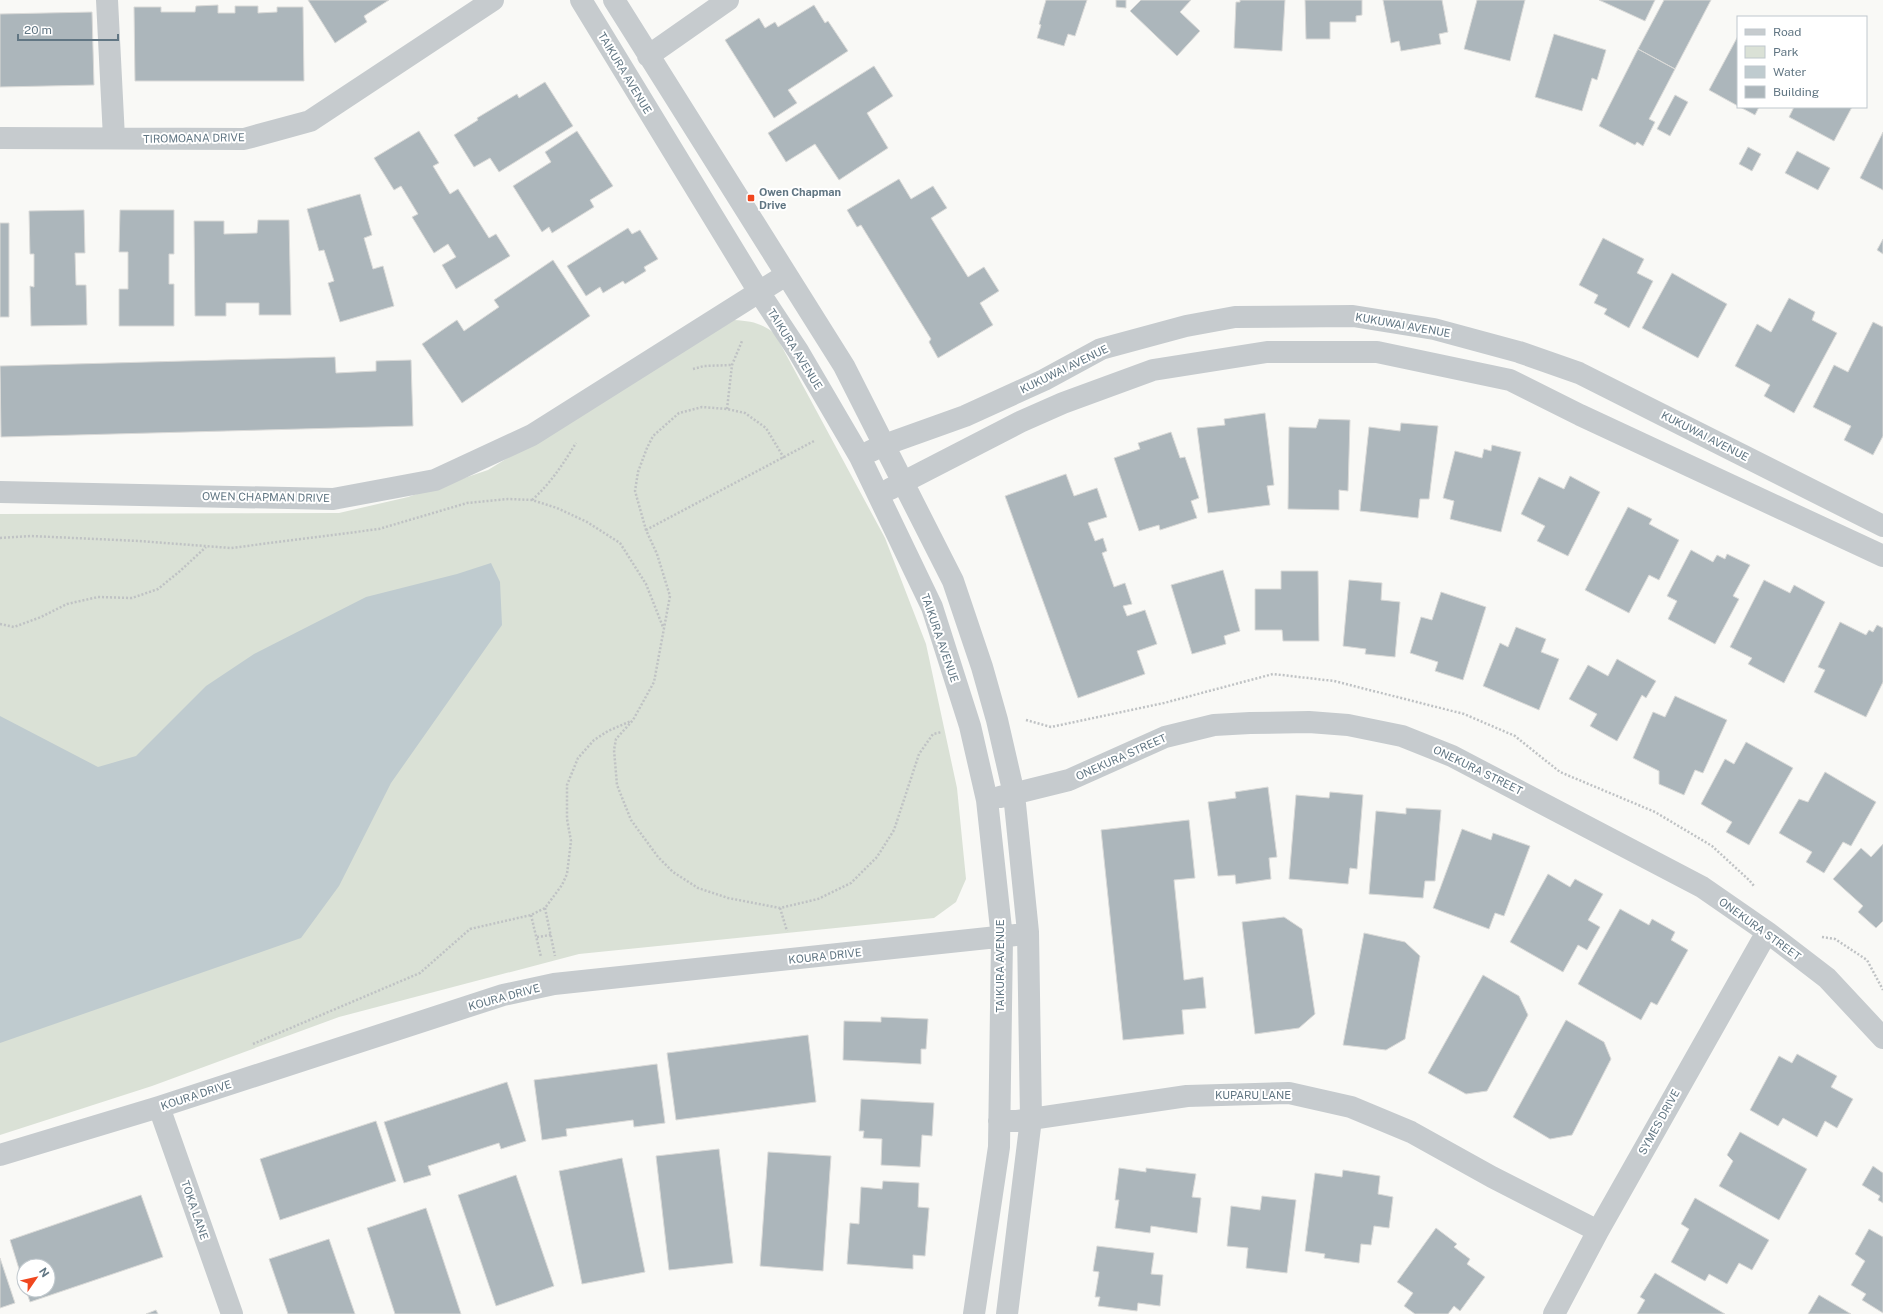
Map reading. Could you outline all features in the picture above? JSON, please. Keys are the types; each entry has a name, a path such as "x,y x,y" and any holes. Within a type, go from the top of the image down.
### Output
{"street":[{"path":"107,0 114,138"},
{"name":"TIROMOANA DRIVE","path":"0,138 244,139 310,121 492,0"},
{"name":"TAIKURA AVENUE","path":"580,0 759,292 798,351 860,457 932,607 970,726 987,800 1002,938 999,1147 974,1314"},
{"path":"614,0 844,366 953,581 984,674 997,720 1014,794 1028,932 1031,1119 1007,1314"},
{"path":"648,56 728,0"},
{"name":"OWEN CHAPMAN DRIVE","path":"0,492 333,499 435,480 532,435 786,275"},
{"name":"KUKUWAI AVENUE","path":"860,457 884,445 965,416 1044,380 1101,349 1186,326 1235,318 1353,316 1434,329 1519,352 1579,373 1883,526"},
{"path":"879,495 1020,422 1063,403 1153,370 1267,352 1377,352 1510,380 1580,415 1883,556"},
{"name":"ONEKURA STREET","path":"987,800 1069,780 1165,737 1214,725 1309,722 1348,725 1402,736 1452,756 1702,887 1767,932 1827,978 1883,1038"},
{"name":"KOURA DRIVE","path":"0,1155 159,1107 503,995 554,984 1002,938 1028,932"},
{"name":"SYMES DRIVE","path":"1554,1314 1598,1231 1767,932"},
{"name":"KUPARU LANE","path":"999,1121 1031,1119 1188,1096 1289,1094 1352,1106 1411,1132 1492,1177 1598,1231"},
{"name":"TOKA LANE","path":"159,1107 232,1314"}],"path":[{"path":"728,409 732,365 742,341"},
{"path":"690,370 704,366 732,365"},
{"path":"784,458 766,428 745,413 728,409 702,407 679,413 653,436 638,472 635,491 646,530 657,554 670,596 654,682 634,720 616,739 614,750 617,785 631,820 658,857 673,872 698,888 728,898 780,908 818,899 851,883 877,857 894,830 919,754 933,734 949,730"},
{"path":"532,500 544,489 562,467 580,436"},
{"path":"646,530 814,441"},
{"path":"0,538 39,536 231,548 379,529 467,503 508,499 532,500 557,508 587,522 620,543 646,584 664,629"},
{"path":"0,624 14,627 41,617 67,604 98,597 132,598 158,589 180,571 206,546"},
{"path":"249,1046 420,973 470,930 531,914 545,908 562,885 567,874 571,841 567,819 566,785 578,758 594,740 608,731 634,720"},
{"path":"545,908 557,964"},
{"path":"780,908 788,934"},
{"path":"531,914 542,959"},
{"path":"537,937 551,935"}],"green space":[{"path":"734,320 756,323 766,327 775,334 885,538 926,644 957,788 966,879 956,902 934,918 579,954 339,1017 152,1086 0,1135 0,514 339,513 408,497 488,470"}],"water":[{"path":"491,563 500,582 502,625 391,783 339,886 301,938 0,1043 0,716 98,767 136,756 206,686 254,654 366,597 457,574"}],"building":[{"path":"308,0 389,0 364,16 367,22 335,43"},
{"path":"1046,0 1087,0 1075,36 1068,34 1064,46 1037,38 1041,25 1039,24"},
{"path":"1116,0 1126,0 1126,8 1116,7"},
{"path":"1141,0 1191,0 1180,12 1200,31 1177,56 1130,11"},
{"path":"1240,0 1285,0 1282,51 1234,48 1236,2 1240,2"},
{"path":"1305,0 1362,0 1362,15 1356,16 1356,22 1330,22 1330,39 1306,39"},
{"path":"1383,0 1442,0 1448,32 1439,34 1441,44 1401,51 1399,41 1391,43"},
{"path":"1477,0 1525,0 1510,61 1464,49"},
{"path":"1599,0 1655,0 1645,21"},
{"path":"1664,0 1711,0 1675,69 1638,49"},
{"path":"218,5 218,13 235,13 235,6 258,6 258,13 277,12 277,7 303,7 304,81 135,81 134,7 161,7 161,12 195,12 196,6"},
{"path":"814,5 825,23 828,21 848,51 788,90 797,103 774,118 725,40 759,18 765,28 775,22 778,27"},
{"path":"92,12 94,85 0,87 0,14"},
{"path":"1554,34 1606,50 1597,80 1592,78 1582,111 1535,97"},
{"path":"1737,38 1737,105 1709,90"},
{"path":"1638,49 1675,69 1649,119 1655,122 1643,146 1637,142 1635,145 1599,126"},
{"path":"874,66 893,96 867,113 888,148 839,180 815,144 786,162 768,133"},
{"path":"545,82 573,126 499,172 490,158 474,167 454,135 478,120 477,118 517,94 519,98"},
{"path":"1675,95 1688,102 1670,136 1657,129"},
{"path":"1742,108 1758,108 1755,115"},
{"path":"1794,108 1851,108 1834,141 1789,117"},
{"path":"419,131 439,163 433,166 450,194 458,189 489,238 496,234 510,256 456,289 442,265 456,257 448,244 434,253 412,217 418,214 401,186 394,190 374,158"},
{"path":"577,131 613,186 590,200 594,207 552,233 549,227 542,232 513,186 551,162 545,152"},
{"path":"1883,132 1883,190 1860,178"},
{"path":"1748,147 1761,154 1752,171 1739,164"},
{"path":"1797,151 1830,168 1818,190 1785,173"},
{"path":"899,179 911,199 933,186 947,208 931,218 968,277 984,267 999,291 980,303 993,325 938,358 929,342 931,339 861,225 857,227 847,210"},
{"path":"360,194 372,235 364,238 373,269 383,266 394,306 340,322 328,283 334,281 324,250 319,251 307,209"},
{"path":"84,210 85,253 75,253 76,285 86,285 87,325 31,326 30,286 34,287 34,254 30,254 29,211"},
{"path":"120,210 174,210 174,254 169,254 169,284 174,284 174,326 119,326 119,289 128,289 128,252 119,252"},
{"path":"258,220 289,220 291,315 259,315 259,303 226,303 226,316 195,316 194,221 224,221 224,234 257,233"},
{"path":"0,223 9,223 9,317 0,317"},
{"path":"628,228 632,234 640,230 658,259 644,267 646,271 625,284 623,281 603,293 600,287 586,296 567,266"},
{"path":"1603,238 1644,259 1637,273 1653,281 1629,328 1604,314 1607,309 1594,303 1598,295 1579,285"},
{"path":"1883,239 1883,254 1877,250"},
{"path":"553,260 590,316 462,403 422,344 457,320 464,331 499,307 494,300"},
{"path":"1672,273 1727,304 1698,358 1642,328"},
{"path":"1789,298 1815,312 1812,320 1837,333 1794,413 1764,396 1770,385 1735,366 1757,324 1771,332"},
{"path":"1873,322 1883,327 1883,436 1873,455 1844,440 1851,426 1813,407 1834,365 1848,372"},
{"path":"335,357 336,373 376,371 376,361 411,360 413,426 1,437 0,366"},
{"path":"1265,413 1274,485 1267,486 1270,505 1208,513 1197,428 1225,425 1224,419"},
{"path":"1319,419 1350,420 1348,491 1339,490 1339,510 1288,509 1289,427 1316,428"},
{"path":"1401,423 1438,426 1429,499 1420,499 1418,518 1360,511 1369,427 1400,431"},
{"path":"1171,432 1180,458 1185,457 1199,498 1191,501 1197,518 1160,530 1159,525 1139,531 1114,458 1140,449 1138,443"},
{"path":"1492,445 1521,452 1501,532 1450,519 1454,501 1443,498 1455,451 1482,458 1484,449 1491,451"},
{"path":"1066,474 1074,496 1097,488 1107,517 1088,523 1095,541 1103,538 1107,551 1102,553 1114,587 1125,583 1132,604 1123,606 1127,616 1145,610 1157,644 1137,651 1145,674 1078,698 1005,496"},
{"path":"1570,476 1600,492 1568,556 1537,541 1545,526 1521,514 1539,477 1564,489"},
{"path":"1628,507 1652,519 1649,524 1679,540 1659,580 1649,575 1629,613 1585,590"},
{"path":"1691,550 1713,562 1717,555 1725,559 1727,554 1750,565 1733,596 1739,599 1715,644 1668,619 1677,601 1667,596"},
{"path":"1223,570 1240,631 1224,636 1226,644 1192,654 1171,585"},
{"path":"1281,571 1318,571 1319,641 1283,641 1282,630 1255,630 1255,589 1281,589"},
{"path":"1349,580 1382,583 1381,600 1400,602 1395,657 1365,654 1366,649 1343,646"},
{"path":"1764,580 1790,593 1794,585 1825,602 1784,683 1748,664 1752,658 1730,647"},
{"path":"1441,592 1486,607 1463,680 1435,671 1438,662 1410,653 1421,617 1432,620"},
{"path":"1840,622 1866,635 1869,630 1873,632 1877,625 1883,628 1883,682 1866,717 1814,692 1825,670 1818,667"},
{"path":"1516,627 1546,639 1541,652 1559,659 1539,710 1483,686 1500,643 1508,647"},
{"path":"1617,659 1656,681 1646,698 1642,695 1617,741 1590,726 1597,714 1569,699 1588,665 1608,676"},
{"path":"1675,696 1727,720 1703,773 1695,770 1684,795 1659,784 1659,771 1633,758 1653,712 1665,717"},
{"path":"1746,742 1793,768 1749,845 1726,832 1732,822 1701,804 1725,759 1734,764"},
{"path":"1825,772 1876,802 1851,846 1843,842 1824,873 1806,862 1812,852 1779,833 1799,799 1808,802"},
{"path":"1268,787 1277,857 1269,858 1271,879 1236,884 1235,875 1218,876 1208,802 1236,798 1235,792"},
{"path":"1330,792 1363,795 1357,869 1350,868 1348,884 1289,879 1296,795 1329,798"},
{"path":"1406,808 1441,810 1435,881 1425,881 1423,898 1369,894 1376,811 1406,814"},
{"path":"1189,820 1195,878 1174,880 1184,980 1203,977 1206,1008 1182,1010 1184,1034 1123,1040 1101,830"},
{"path":"1462,829 1491,840 1493,833 1530,846 1504,916 1495,913 1489,929 1433,908"},
{"path":"1883,844 1883,921 1876,928 1858,912 1863,906 1833,879 1861,848 1871,857"},
{"path":"1548,874 1570,887 1575,879 1603,894 1588,920 1600,927 1587,950 1578,945 1563,972 1510,942"},
{"path":"1620,909 1649,925 1652,919 1675,932 1671,940 1688,950 1657,1005 1651,1002 1641,1020 1578,984"},
{"path":"1284,917 1302,929 1315,1014 1299,1028 1255,1034 1242,922"},
{"path":"1364,933 1405,942 1420,956 1405,1039 1386,1050 1343,1045"},
{"path":"1483,975 1519,996 1528,1015 1487,1091 1466,1094 1428,1073"},
{"path":"881,1017 928,1019 926,1049 921,1049 921,1064 843,1060 844,1021 881,1022"},
{"path":"1566,1020 1604,1042 1611,1059 1572,1135 1550,1139 1513,1117"},
{"path":"808,1035 816,1102 676,1120 667,1053"},
{"path":"1797,1054 1837,1076 1831,1087 1853,1099 1837,1128 1825,1121 1817,1137 1783,1118 1778,1126 1750,1110 1779,1056 1792,1063"},
{"path":"657,1064 665,1123 634,1127 633,1120 566,1129 567,1136 542,1140 534,1080"},
{"path":"507,1082 526,1141 501,1149 499,1143 428,1166 431,1175 404,1183 384,1122"},
{"path":"861,1099 934,1103 932,1136 922,1135 920,1167 881,1165 882,1139 863,1138 864,1131 859,1131"},
{"path":"376,1121 396,1181 280,1220 260,1159"},
{"path":"1740,1132 1807,1169 1779,1220 1719,1186 1733,1161 1727,1155"},
{"path":"719,1149 733,1263 669,1270 656,1156"},
{"path":"768,1152 831,1156 823,1271 760,1266"},
{"path":"622,1158 645,1272 582,1284 559,1171"},
{"path":"1873,1166 1883,1173 1883,1203 1878,1200 1880,1196 1862,1185"},
{"path":"1119,1168 1146,1172 1146,1168 1196,1174 1192,1197 1201,1198 1197,1233 1151,1226 1150,1233 1115,1228 1119,1200 1115,1200"},
{"path":"1343,1170 1380,1176 1378,1194 1393,1197 1389,1228 1374,1226 1371,1245 1361,1244 1359,1263 1324,1258 1325,1254 1305,1251 1315,1173 1342,1177"},
{"path":"516,1175 554,1286 496,1306 458,1195"},
{"path":"883,1181 919,1183 918,1207 929,1208 925,1256 913,1255 913,1269 847,1264 850,1223 859,1224 861,1187 882,1189"},
{"path":"141,1195 163,1257 56,1293 56,1258 16,1258 16,1259 10,1240"},
{"path":"1262,1196 1296,1200 1287,1273 1246,1268 1248,1248 1227,1246 1231,1206 1260,1210"},
{"path":"1695,1198 1769,1240 1752,1270 1739,1263 1727,1284 1709,1274 1705,1281 1671,1262 1689,1229 1681,1224"},
{"path":"426,1208 461,1314 395,1314 367,1228"},
{"path":"1436,1228 1457,1244 1454,1247 1470,1259 1467,1264 1485,1277 1460,1311 1454,1306 1448,1314 1415,1314 1404,1306 1413,1293 1397,1282"},
{"path":"1869,1229 1883,1237 1883,1313 1862,1300 1866,1294 1851,1285 1865,1261 1855,1254"},
{"path":"329,1239 355,1314 288,1314 269,1259"},
{"path":"1097,1246 1154,1253 1151,1274 1163,1275 1160,1306 1138,1303 1137,1311 1098,1306 1100,1297 1095,1297 1099,1272 1093,1271"},
{"path":"0,1258 15,1303 0,1308"},
{"path":"1655,1273 1725,1314 1637,1314 1645,1300 1640,1297"},
{"path":"1819,1295 1851,1314 1808,1314"},
{"path":"29,1298 42,1298 30,1302"},
{"path":"156,1310 158,1314 146,1314"}],"place":[{"name":"Owen Chapman Drive","path":"751,198"}]}
